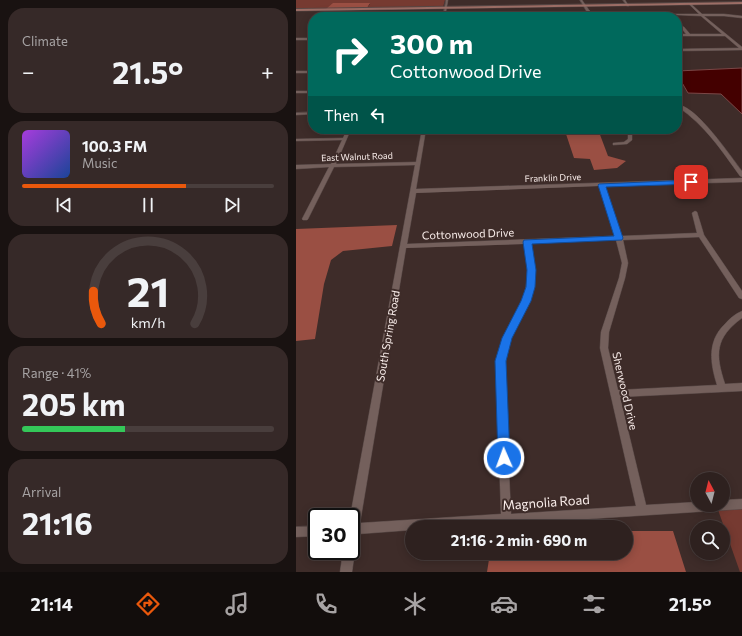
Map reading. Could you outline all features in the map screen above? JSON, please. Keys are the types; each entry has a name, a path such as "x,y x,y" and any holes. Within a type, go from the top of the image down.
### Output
{"street":[{"path":"445,12 447,0"},
{"path":"581,0 589,12"},
{"path":"624,0 628,5"},
{"path":"296,10 742,3"},
{"path":"689,4 742,49"},
{"path":"682,15 724,15 742,17"},
{"path":"682,28 689,35"},
{"path":"682,35 725,35"},
{"path":"296,39 308,39"},
{"path":"682,50 742,49"},
{"path":"296,72 308,72"},
{"path":"296,92 308,92"},
{"path":"682,107 688,110 706,129 742,175"},
{"path":"296,114 308,113"},
{"path":"305,219 332,166 346,134"},
{"name":"South Spring Road","path":"356,508 423,134"},
{"path":"615,144 625,143 630,139 630,134"},
{"path":"296,140 344,139"},
{"name":"East Walnut Road","path":"296,167 418,163"},
{"name":"Franklin Drive","path":"413,191 742,180"},
{"name":"Sherwood Drive","path":"601,185 625,258 625,267 605,332 604,348 642,510"},
{"path":"696,213 701,235 742,296"},
{"name":"Cottonwood Drive","path":"404,246 701,235"},
{"path":"506,519 500,369 507,338 526,301 530,287 531,270 527,242"},
{"path":"722,388 715,361 714,350 721,331 728,323 742,314"},
{"path":"614,394 742,387"},
{"name":"Magnolia Road","path":"360,528 742,504"},
{"path":"296,532 308,531"},
{"path":"346,572 348,560"}],"shaded area":[{"path":"296,0 445,0 443,7 367,8 370,4 326,9 296,9"},
{"path":"333,3 370,3 367,8 326,9"},
{"path":"742,68 742,114 721,94 688,93 682,83 682,71"},
{"path":"566,134 600,134 608,156 626,161 617,168 594,170 590,159 574,158"},
{"path":"397,225 392,246 343,251 331,260 324,284 315,339 296,341 296,229"},
{"path":"730,506 742,506 742,572 740,572 730,544 730,520 722,520 719,512 730,512"},
{"path":"633,531 673,531 686,572 487,572 489,560 633,560"}],"route":[{"path":"504,458 500,369 504,345 526,301 530,287 531,264 527,242 619,238 601,185 691,182"}]}
